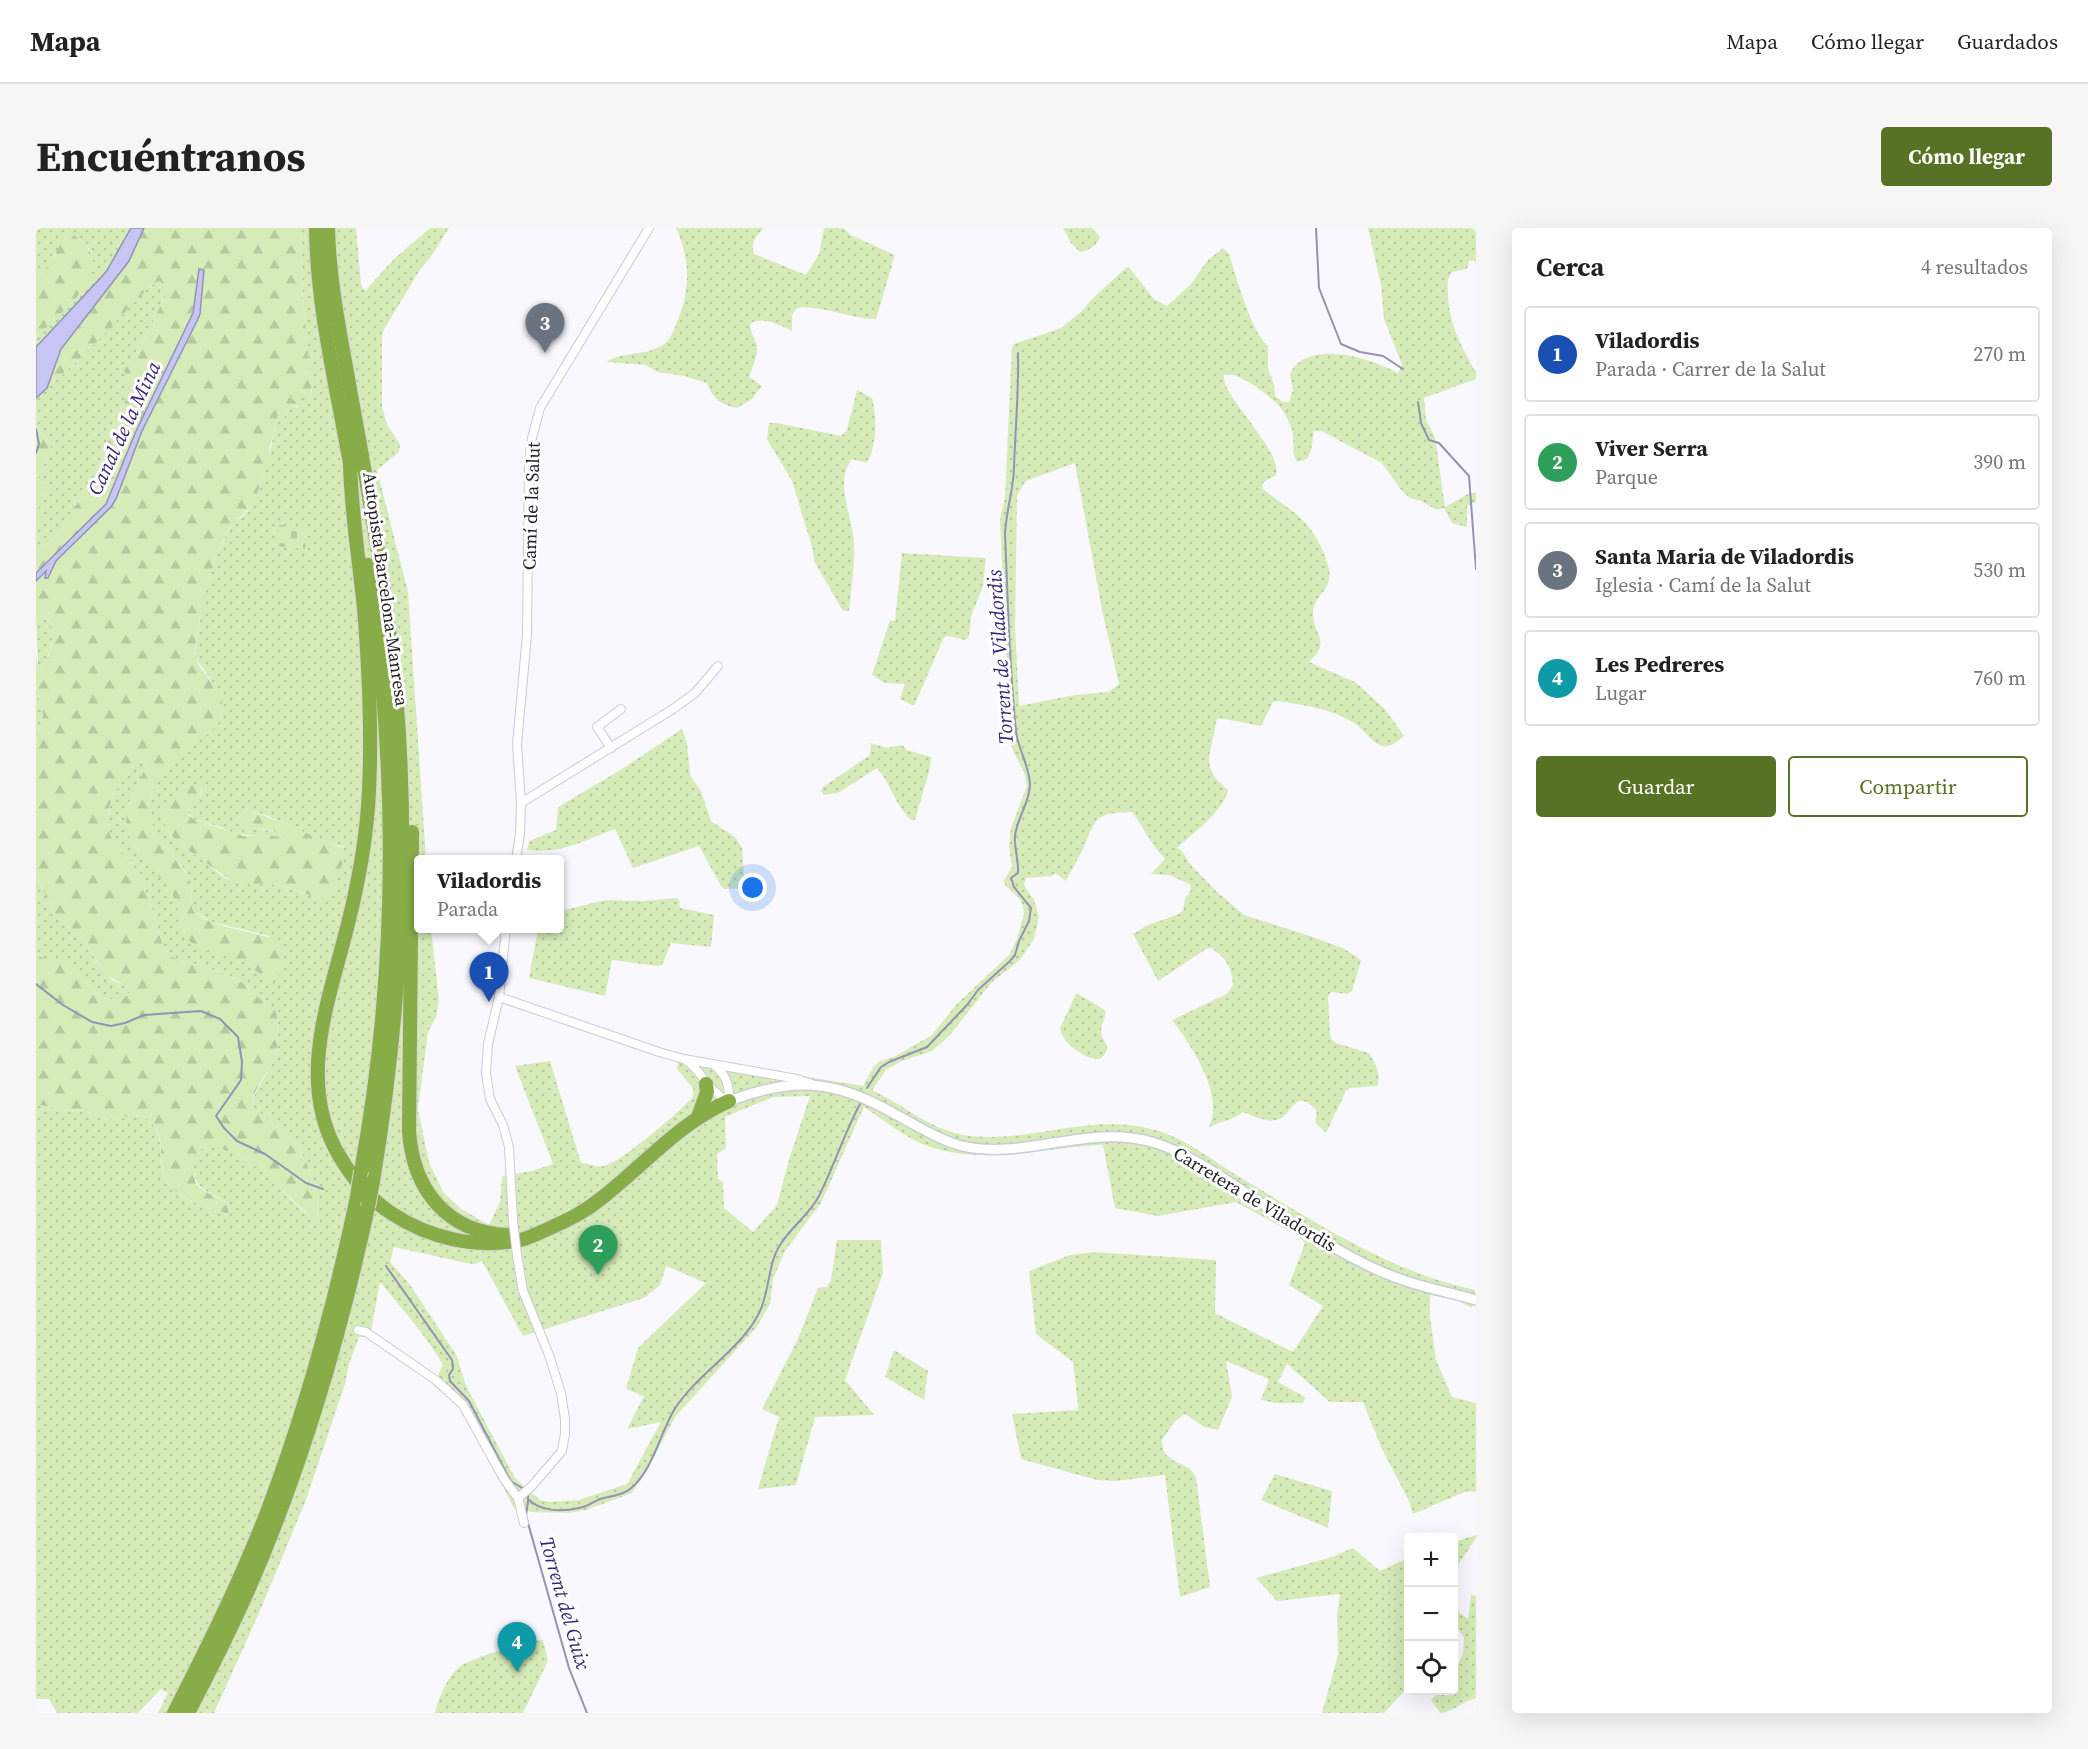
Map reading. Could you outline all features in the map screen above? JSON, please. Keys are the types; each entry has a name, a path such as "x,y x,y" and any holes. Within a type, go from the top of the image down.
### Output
{"highway":[{"name":"Autopista Barcelona-Manresa","path":"174,1713 206,1650 269,1506 311,1383 357,1197 375,1086 385,986 390,879 390,807 384,694 375,616 326,333 316,253 316,228"},
{"name":"Autopista Barcelona-Manresa","path":"188,1713 250,1586 300,1455 341,1325 373,1181 395,1023 403,807 396,682 377,540 337,318 328,228"},
{"path":"350,462 351,496 369,677 369,786 358,881 319,1042 317,1077 321,1108 331,1141 364,1191 400,1219 434,1234 465,1242 520,1240 564,1223 592,1205 698,1117 729,1101"},
{"path":"377,540 393,615 399,658 411,796 408,1131 411,1153 417,1175 428,1193 444,1212 460,1223 495,1235 536,1234"},
{"path":"698,1117 705,1102 706,1084"}],"street":[{"name":"Camí de la Salut","path":"517,855 521,803 517,744 527,635 529,462 536,420 550,389 649,228"},
{"path":"521,803 673,709 695,693 718,666"},
{"path":"611,748 597,726 621,709"},
{"path":"505,933 499,997 488,1044 486,1073 490,1099 503,1125 509,1147 513,1221 523,1291 549,1355 561,1393 565,1419 562,1450 521,1497"},
{"name":"Carretera de Viladordis","path":"499,997 684,1059 851,1091 939,1138 971,1148 1019,1148 1104,1136 1128,1137 1159,1144 1189,1158 1293,1223 1375,1268 1405,1281 1476,1300"},
{"path":"684,1059 693,1065 706,1084 729,1101"},
{"path":"713,1064 725,1075 728,1082 729,1101"},
{"path":"729,1101 778,1086 816,1085"},
{"path":"358,1329 366,1332 428,1374 464,1405 504,1479 521,1497 524,1523"}],"green space":[{"path":"36,228 131,228 106,272 36,347 36,337 72,303 92,252 78,237 54,254 50,266 36,278"},
{"path":"144,228 300,228 303,297 312,398 291,396 290,399 299,402 301,406 289,406 284,418 278,415 269,448 268,466 262,476 256,499 227,532 216,557 204,597 195,654 200,666 222,699 220,721 206,736 169,763 159,778 149,809 151,822 157,833 190,881 194,912 213,922 283,942 285,967 274,984 241,960 202,950 183,936 173,896 135,847 126,825 130,802 146,766 144,761 137,762 121,782 109,807 107,823 114,842 132,864 141,880 154,913 161,941 170,956 238,980 276,1009 277,1049 272,1064 255,1092 252,1106 296,1143 304,1157 318,1194 317,1221 263,1172 243,1158 226,1150 209,1147 202,1149 197,1153 194,1161 194,1172 197,1185 229,1205 228,1214 190,1200 170,1186 165,1179 158,1133 154,1125 142,1116 108,1119 86,1111 63,1110 36,1104 36,955 64,961 72,966 103,997 124,998 130,992 125,986 105,974 83,939 56,915 36,876 36,743 43,715 36,685 36,657 38,666 45,663 50,652 52,636 48,619 43,616 36,619 36,581 47,570 49,578 56,561 111,507 142,431 200,314 204,270 199,270 190,321 136,431 106,504 36,573 36,553 59,533 96,473 109,433 128,395 129,386 124,370 139,348 166,295 166,287 159,281 151,285 84,355 47,388 61,350 129,261"},
{"path":"300,228 356,228 361,284 365,291 394,259 430,228 449,228 419,271 382,333 382,407 387,425 400,444 399,452 377,470 408,592 426,855 414,855 414,933 431,933 439,1000 436,1017 428,1032 418,1109 429,1162 443,1192 461,1209 489,1225 500,1202 502,1176 532,1171 553,1164 515,1066 550,1061 581,1163 604,1166 624,1156 693,1097 693,1088 677,1069 679,1053 741,1066 863,1086 874,1066 880,1061 894,1057 932,1035 956,1005 1010,954 1024,914 1019,898 1005,885 1004,880 1012,867 1009,846 1011,828 1027,786 1024,772 1010,741 1000,519 1005,498 1012,347 1014,344 1061,328 1081,312 1128,266 1154,299 1167,306 1191,284 1207,261 1223,248 1229,254 1250,317 1262,340 1268,346 1268,369 1274,384 1275,396 1283,402 1289,402 1293,390 1290,374 1298,363 1310,357 1340,354 1372,362 1398,373 1402,365 1384,319 1381,285 1368,228 1476,228 1476,264 1474,260 1469,261 1467,269 1452,272 1448,285 1453,325 1476,370 1476,379 1424,398 1426,420 1435,437 1445,507 1476,492 1476,502 1467,506 1467,527 1452,523 1444,508 1437,510 1410,498 1402,491 1382,463 1321,431 1314,431 1311,451 1307,459 1297,462 1294,455 1292,430 1281,408 1245,380 1224,375 1225,384 1231,396 1262,438 1276,464 1276,475 1264,482 1263,489 1306,524 1319,543 1328,565 1330,573 1328,584 1313,610 1320,644 1316,655 1309,662 1355,682 1385,709 1404,736 1392,745 1383,746 1375,742 1354,723 1337,714 1277,701 1273,702 1261,726 1219,718 1216,721 1209,758 1213,773 1228,790 1214,814 1177,848 1216,891 1244,915 1343,948 1361,960 1352,991 1347,994 1331,992 1328,996 1330,1034 1331,1039 1336,1043 1369,1053 1378,1074 1377,1086 1350,1088 1346,1091 1326,1133 1315,1122 1317,1111 1303,1101 1298,1101 1287,1113 1276,1120 1263,1119 1243,1112 1209,1128 1213,1109 1205,1074 1193,1050 1172,1020 1227,994 1233,985 1230,968 1221,955 1211,948 1158,981 1133,934 1148,925 1179,914 1191,890 1190,884 1169,875 1151,874 1165,859 1132,812 1109,814 1098,820 1066,881 1055,873 1052,876 1026,878 1024,885 1034,900 1039,917 1034,939 1020,960 991,983 950,1035 932,1051 902,1061 887,1069 872,1090 931,1124 970,1136 1016,1135 1108,1124 1131,1125 1155,1130 1188,1144 1352,1243 1412,1270 1475,1290 1472,1308 1456,1300 1430,1295 1430,1317 1436,1360 1452,1397 1476,1403 1476,1492 1467,1491 1413,1514 1409,1501 1382,1449 1363,1402 1330,1402 1287,1364 1278,1382 1305,1397 1303,1403 1275,1403 1261,1400 1269,1379 1226,1361 1232,1397 1218,1430 1204,1427 1185,1414 1175,1421 1162,1440 1166,1454 1192,1471 1196,1477 1210,1587 1180,1597 1165,1475 1116,1481 1097,1480 1021,1459 1012,1414 1078,1410 1073,1362 1036,1334 1029,1271 1070,1255 1093,1252 1216,1260 1215,1313 1293,1352 1323,1306 1289,1285 1305,1243 1298,1236 1236,1202 1158,1216 1115,1208 1103,1145 1015,1154 970,1155 948,1152 912,1139 864,1107 821,1203 785,1251 773,1279 770,1304 756,1328 675,1417 632,1493 586,1510 569,1513 532,1512 514,1508 461,1406 433,1385 443,1365 421,1333 380,1282 370,1337 359,1337 306,1500 214,1713 158,1713 168,1693 161,1689 138,1713 57,1713 49,1699 36,1699 36,1104 63,1110 86,1111 107,1119 142,1116 154,1125 158,1133 165,1179 170,1186 182,1196 227,1214 229,1205 199,1184 194,1172 193,1160 200,1150 208,1147 218,1147 229,1151 259,1169 297,1205 317,1220 318,1194 304,1157 296,1143 252,1106 276,1053 278,1032 276,1010 238,980 170,956 161,941 154,913 141,880 132,864 114,842 107,823 109,807 121,782 137,762 145,761 146,766 129,803 128,834 173,894 179,910 180,928 241,960 274,983 269,936 212,922 194,912 190,881 182,866 154,829 149,806 161,773 174,757 211,731 221,718 221,703 216,689 195,658 206,590 223,541 236,520 247,512 258,493 278,415 284,418 289,406 299,407 290,399 290,396 312,398 303,297","holes":["1075,463 1102,610 1119,684 1109,692 1075,695 1019,706 1015,627 1017,495 1026,481","186,786 202,786 200,799 189,806 188,811 193,819 239,835 284,837 284,834 274,831 242,827 239,823 240,816 244,812 258,813 298,831 344,847 318,901 287,887 234,882 219,874 179,843 167,829 164,821 165,812 175,795","810,1096 777,1205 753,1232 724,1208 723,1182 718,1179 717,1154 726,1148 725,1117 773,1097","394,1247 466,1263 474,1264 482,1261 523,1336 644,1298 660,1285 666,1266 706,1283 638,1348 626,1389 644,1396 627,1429 661,1422 627,1484 579,1500 550,1502 540,1500 515,1478 466,1386 457,1356 410,1285 390,1262"]},
{"path":"676,228 764,228 754,240 754,254 806,275 819,254 824,228 843,228 851,235 895,255 876,319 827,310 797,308 792,315 792,331 761,320 751,323 750,327 757,348 749,377 762,386 752,399 737,408 718,400 707,383 684,376 657,372 646,365 607,362 617,357 655,349 664,344 672,335 682,310 687,286 684,252"},
{"path":"1063,228 1092,228 1100,237 1092,247 1080,252 1071,243"},
{"path":"68,234 79,238 87,247 93,258 92,271 78,296 36,337 36,278 47,268"},
{"path":"159,281 166,287 166,295 139,348 124,370 130,386 128,395 109,433 96,473 59,533 36,553 36,531 40,521 39,508 50,489 48,483 39,482 41,470 52,449 36,425 36,398 84,355 144,290"},
{"path":"857,390 872,398 875,431 873,448 867,463 852,459 844,478 854,553 849,611 843,611 814,561 813,550 792,481 767,439 769,423 841,436 847,430"},
{"path":"36,425 52,449 41,470 39,482 48,483 50,489 40,506 40,522 36,531"},
{"path":"279,525 307,528 305,549 277,546"},
{"path":"902,553 986,558 983,586 971,617 969,637 965,640 944,637 914,706 900,699 905,684 885,683 872,675 890,620 895,621"},
{"path":"43,616 51,625 52,638 45,663 38,666 36,619"},
{"path":"36,685 43,715 36,743"},
{"path":"682,729 687,743 690,775 701,791 711,821 735,837 742,848 745,888 724,889 699,846 633,868 615,829 562,848 527,850 529,841 556,830 558,807 622,769"},
{"path":"871,743 887,748 902,745 907,750 931,757 915,820 911,820 906,814 877,768 838,793 824,795 821,791 823,787 870,755"},
{"path":"188,785 202,786 200,800 188,808 189,815 193,819 243,836 284,837 284,834 270,830 242,827 239,824 240,815 252,812 344,848 342,864 333,891 318,901 301,891 288,887 235,882 177,842 166,828 163,814 176,793"},
{"path":"36,876 56,915 83,939 100,967 112,980 125,986 130,992 124,998 114,999 99,995 71,967 36,955"},
{"path":"676,898 679,900 680,908 714,915 711,947 671,943 662,965 658,966 612,960 605,996 529,978 537,933 564,933 564,910 606,900 643,901"},
{"path":"1076,994 1105,1010 1101,1033 1107,1051 1100,1059 1081,1054 1062,1034 1060,1028"},
{"path":"837,1240 881,1240 883,1273 845,1380 874,1415 815,1417 796,1485 758,1489 779,1417 762,1409 797,1341 818,1288 827,1287 831,1280"},
{"path":"894,1350 928,1371 924,1400 885,1377"},
{"path":"1275,1474 1332,1491 1328,1528 1261,1500"},
{"path":"1476,1535 1458,1565 1458,1541"},
{"path":"1353,1548 1380,1571 1404,1560 1404,1691 1384,1713 1322,1713 1338,1655 1337,1615 1340,1594 1277,1601 1256,1578 1332,1557"},
{"path":"1471,1595 1476,1596 1476,1698 1440,1713 1431,1700 1435,1695 1458,1695 1458,1665 1463,1653 1464,1637 1458,1629 1458,1612 1468,1619"},
{"path":"543,1640 548,1661 523,1713 435,1713 445,1686 452,1674 462,1665 502,1650"}],"water":[{"path":"131,228 144,228 129,261 61,349 47,388 36,398 36,347 106,272"},
{"path":"199,269 204,270 200,314 142,431 116,499 111,507 56,561 48,578 45,578 46,571 36,581 36,573 106,504 136,431 193,313"}],"waterway":[{"path":"1316,228 1319,288 1341,344 1360,352 1383,356 1403,369"},
{"name":"Torrent de Viladordis","path":"867,1088 881,1067 927,1047 967,1005 978,990 1015,955 1029,921 1031,908 1014,887 1011,878 1018,873 1015,836 1030,784 1016,731 1010,658 1005,534 1014,469 1018,353"},
{"path":"1418,402 1421,423 1429,440 1439,443 1469,476 1476,569"},
{"name":"Torrent de Viladordis","path":"36,429 39,444 36,453"},
{"name":"Torrent de Viladordis","path":"36,984 63,1005 92,1022 111,1026 144,1015 201,1011 220,1019 238,1037 242,1062 241,1080 216,1116 237,1141 265,1154 306,1183 323,1189"},
{"name":"Torrent de Viladordis","path":"528,1494 528,1499 545,1509 566,1510 587,1506 600,1499 616,1496 638,1482 650,1463 674,1410 683,1397 740,1340 758,1315 765,1298 776,1253 784,1239 819,1196 860,1104"},
{"name":"Torrent de Viladordis","path":"386,1266 452,1360 453,1369 449,1375 450,1381 469,1401 508,1476 512,1482 524,1489"},
{"name":"Torrent del Guix","path":"528,1501 526,1516 569,1668 587,1713"}],"place":[{"name":"Santa Maria de Viladordis","path":"545,353"},
{"name":"Viladordis","path":"489,1002"},
{"name":"Viver Serra","path":"598,1275"},
{"name":"Les Pedreres","path":"517,1672"}],"water label":[{"name":"Canal de la Mina","path":"124,428"}]}
